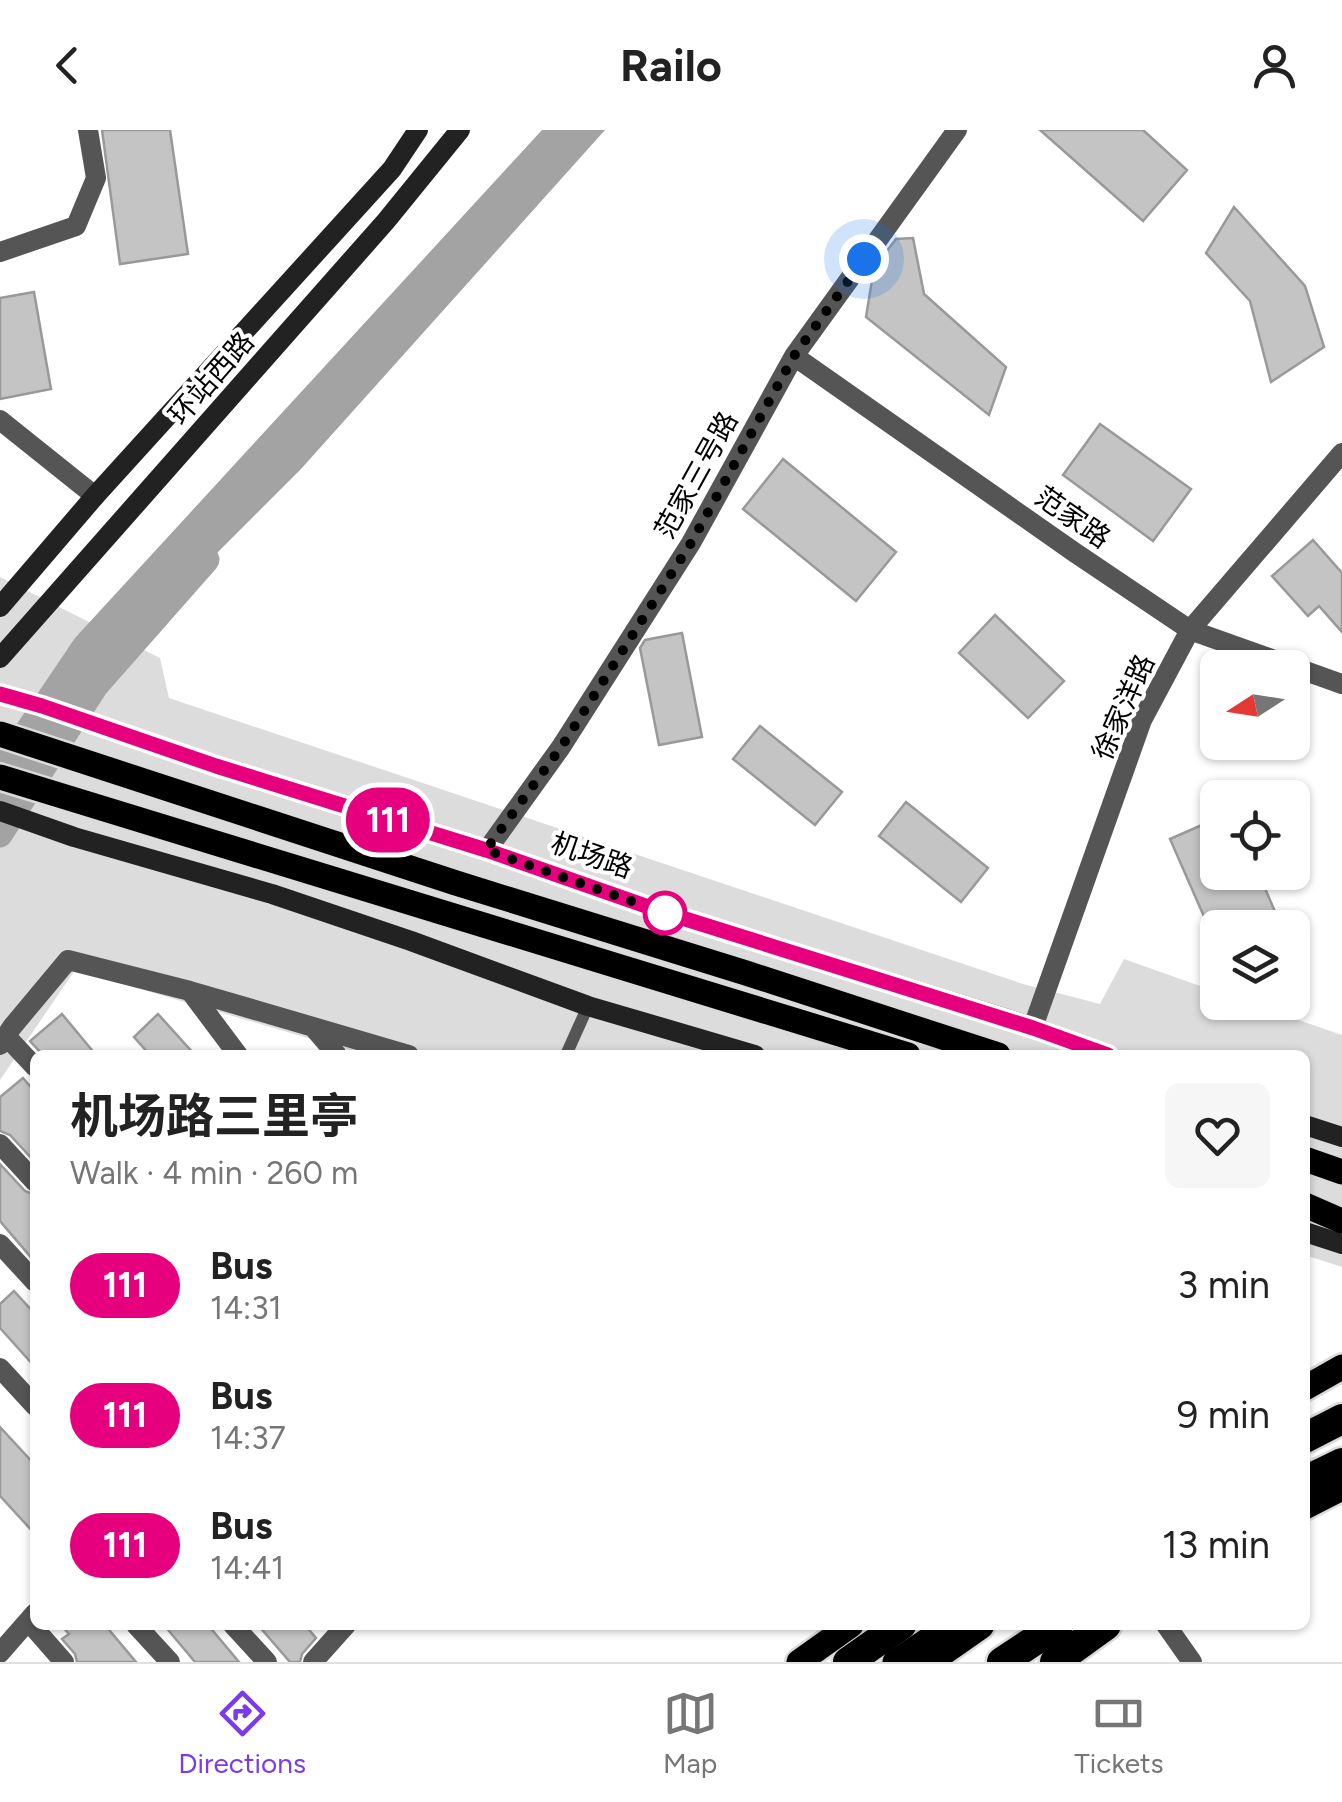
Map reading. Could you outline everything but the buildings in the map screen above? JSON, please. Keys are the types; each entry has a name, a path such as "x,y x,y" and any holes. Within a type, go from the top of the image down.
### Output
{"highway":[{"path":"1310,1435 1342,1419"},
{"path":"1310,1479 1342,1463"},
{"path":"848,1662 894,1630"},
{"path":"926,1662 972,1630"},
{"path":"1002,1662 1050,1630"},
{"path":"1056,1662 1098,1630"}],"main road":[{"name":"环站西路","path":"0,607 95,496 392,169 418,130"},
{"name":"环站西路","path":"0,658 373,236 460,130"},
{"name":"机场路","path":"0,694 1094,1050"},
{"path":"9,737 456,884 983,1050"},
{"path":"0,776 892,1050"},
{"path":"0,811 74,837 272,894 411,940 588,1006 738,1050"},
{"path":"1310,1127 1342,1137"},
{"path":"1310,1161 1342,1172"},
{"path":"1310,1207 1342,1221"},
{"path":"1310,1234 1342,1244"},
{"path":"1310,1385 1342,1368"},
{"path":"1310,1504 1342,1488"},
{"path":"799,1662 844,1630"},
{"path":"895,1662 943,1630"},
{"path":"1046,1662 1096,1630"}],"street":[{"path":"0,252 76,226 96,178 88,130"},
{"name":"范家三号路","path":"486,850 562,746 691,543 794,356 956,130"},
{"name":"范家路","path":"794,356 1190,630 1342,684"},
{"path":"0,420 95,496"},
{"name":"徐家洋路","path":"1033,1028 1142,720 1190,630 1342,453"},
{"path":"30,1064 3,1040 68,960 391,1050"},
{"path":"190,992 234,1050"},
{"path":"314,1028 333,1050"},
{"path":"0,1144 30,1177"},
{"path":"0,1244 30,1277"},
{"path":"0,1368 30,1401"},
{"path":"0,1653 30,1618"},
{"path":"41,1630 64,1662"},
{"path":"141,1630 170,1662"},
{"path":"237,1630 266,1662"},
{"path":"313,1662 342,1630"},
{"path":"1170,1630 1192,1662"}],"lane":[{"path":"568,1050 588,1006"}],"shaded area":[{"path":"542,130 605,130 301,469 81,689 0,832 0,749 75,638"},
{"path":"0,577 160,658 169,698 1023,984 1100,1004 1124,959 1200,986 1200,1020 1298,1020 1342,1035 1342,1267 1310,1257 1310,1050 349,1050 75,970 0,1080"}],"waterway":[{"path":"0,835 96,686 207,560"}],"bus line":[{"name":"111","path":"0,694 1094,1050"}],"route":[{"path":"665,913 486,850 562,746 691,543 794,356 864,259"}]}
